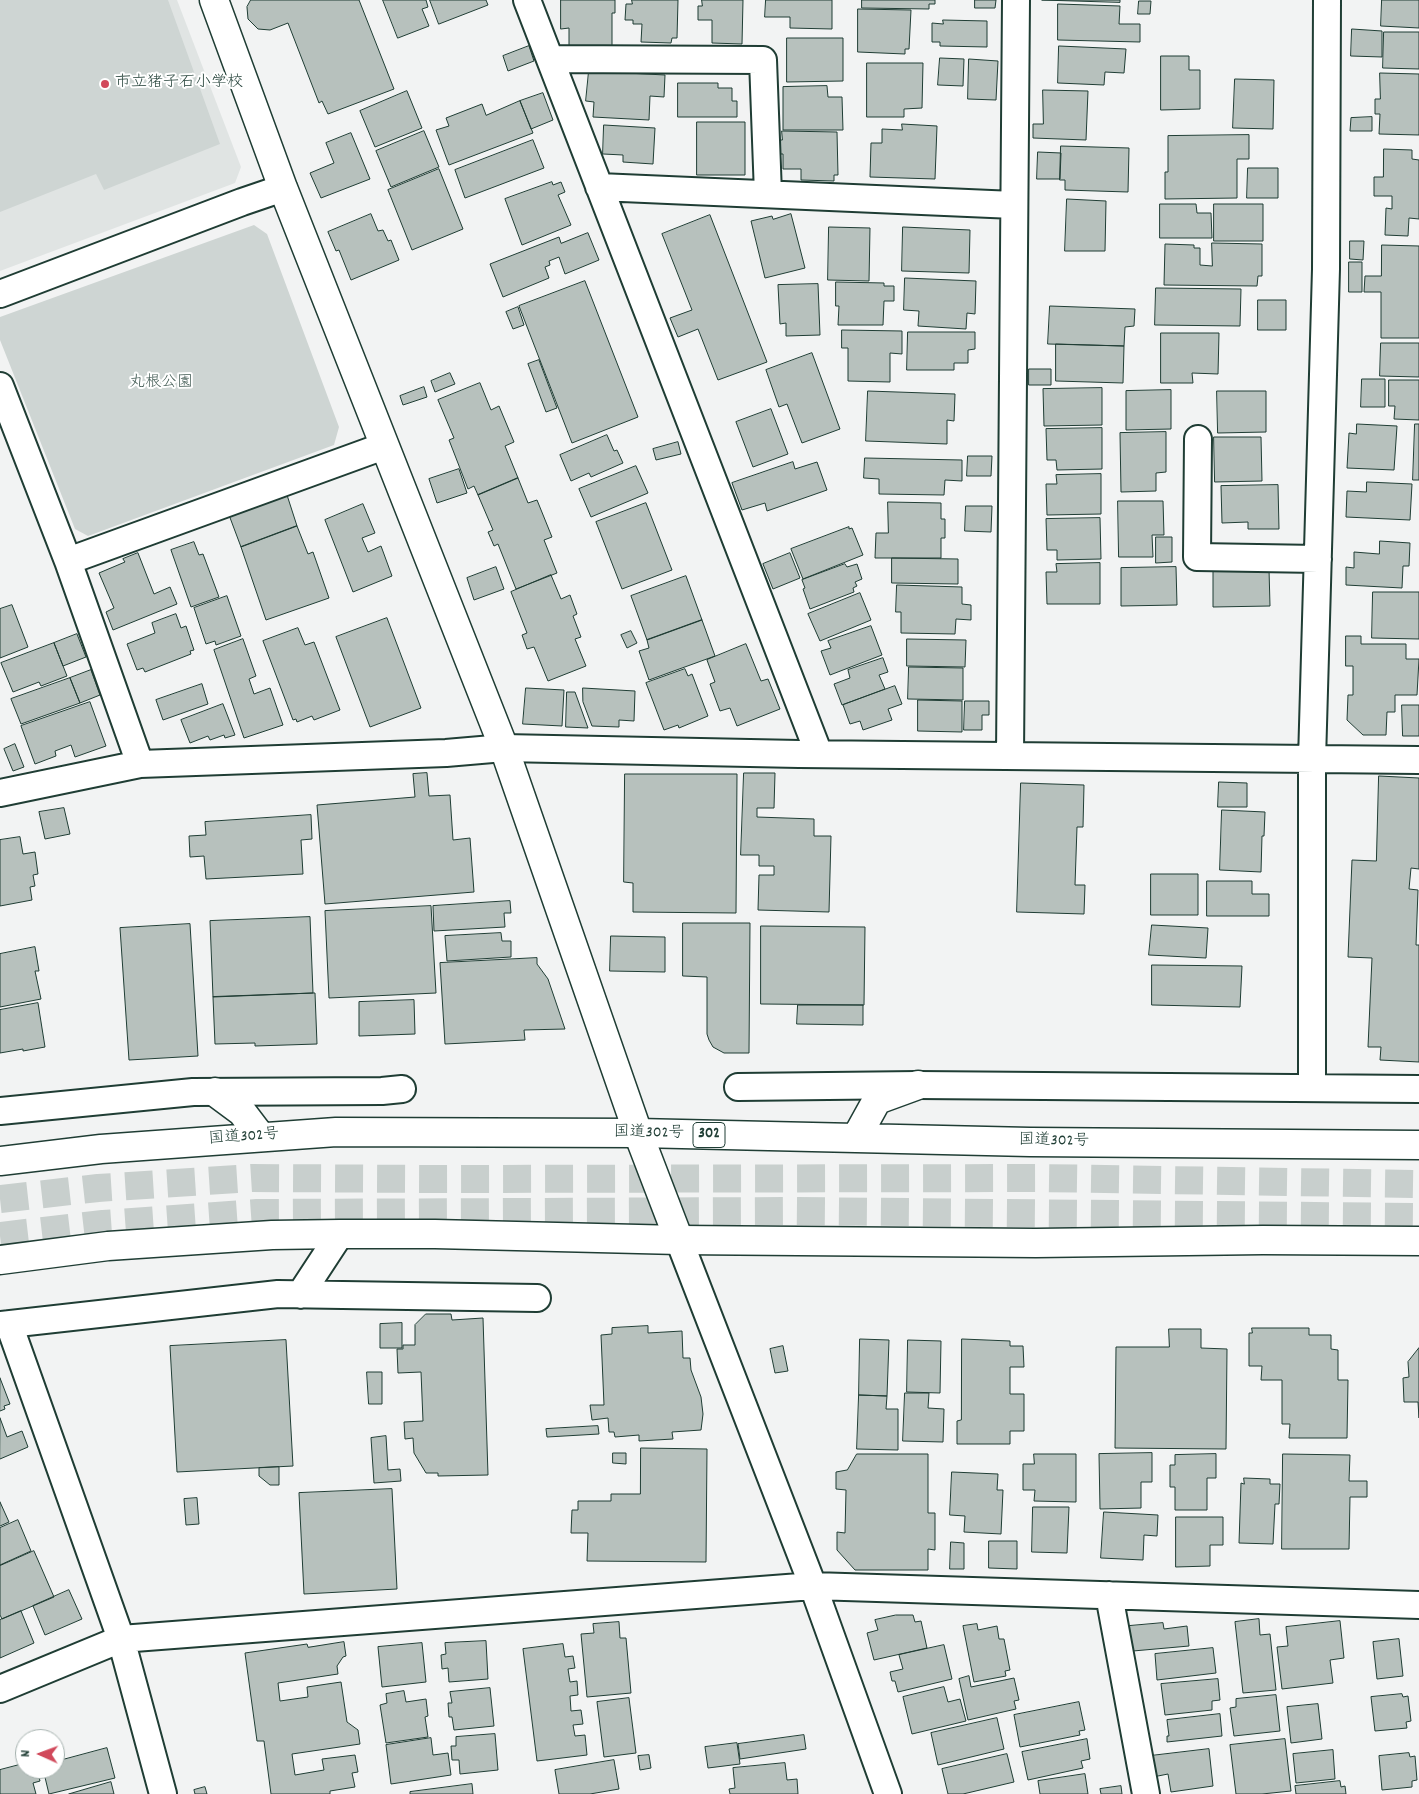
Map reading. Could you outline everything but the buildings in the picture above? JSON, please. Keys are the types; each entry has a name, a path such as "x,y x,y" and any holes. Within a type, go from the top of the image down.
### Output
{"main road":[{"path":"214,0 283,188 504,748 638,1133 679,1240"},
{"path":"856,1138 877,1100 918,1085"},
{"path":"215,1092 242,1112 261,1137"},
{"name":"国道302号","path":"0,1161 101,1149 261,1137 365,1132 638,1133 1039,1142 1419,1145"},
{"path":"0,1260 108,1246 272,1235 340,1234 435,1234 679,1240 1026,1243 1254,1240 1419,1241"}],"street":[{"path":"527,0 819,754"},
{"path":"1010,756 1016,0"},
{"path":"1312,1087 1312,760 1326,269 1327,0"},
{"path":"550,59 763,60 768,194"},
{"path":"599,187 1014,205"},
{"path":"0,294 283,188"},
{"path":"0,386 68,561 140,764"},
{"path":"1198,439 1197,557 1318,559"},
{"path":"68,561 384,446"},
{"path":"0,793 140,764 446,753 504,748 819,754 1419,760"},
{"path":"738,1086 918,1085 1419,1089"},
{"path":"0,1111 116,1098 193,1092 382,1091 402,1089"},
{"path":"300,1295 340,1234"},
{"path":"679,1240 813,1586 888,1794"},
{"path":"163,1794 121,1639 5,1325 278,1294 536,1298"},
{"path":"0,1689 121,1639 813,1586 1109,1595 1419,1608"},
{"path":"1109,1595 1146,1794"}],"shaded area":[{"name":"市立猪子石小学校","path":"0,0 177,0 241,167 235,183 0,271"}],"green space":[{"name":"市立猪子石小学校","path":"0,0 168,0 220,144 104,190 96,174 0,212"},
{"name":"丸根公園","path":"254,225 267,234 339,427 334,445 88,536 75,529 0,340 0,317"}],"tunnel":[{"path":"0,1199 98,1188 252,1178 1041,1178 1419,1184"},
{"path":"0,1236 103,1224 257,1213 793,1211 1419,1217"}],"place":[{"name":"市立猪子石小学校","path":"105,84"}]}
